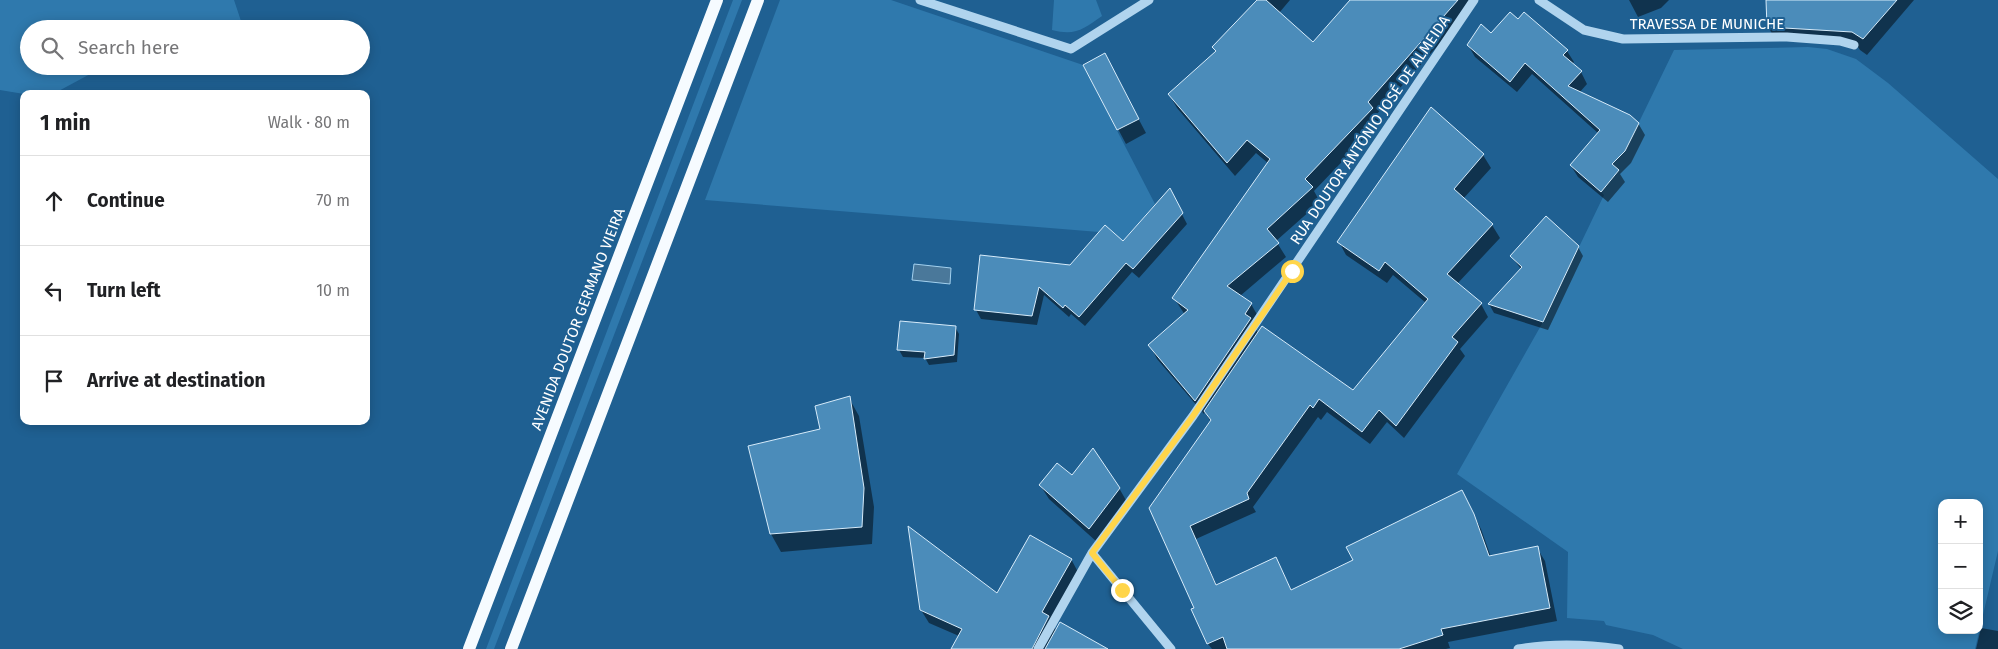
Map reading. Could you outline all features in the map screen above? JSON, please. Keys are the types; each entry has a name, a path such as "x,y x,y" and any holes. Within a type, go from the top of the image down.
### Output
{"main road":[{"name":"AVENIDA DOUTOR GERMANO VIEIRA","path":"470,649 717,0"},
{"path":"511,649 758,0"}],"street":[{"path":"920,0 1072,49 1149,0"},
{"name":"RUA DOUTOR ANTÓNIO JOSÉ DE ALMEIDA","path":"1038,649 1092,553 1193,416 1474,0"},
{"name":"TRAVESSA DE MUNICHE","path":"1539,0 1584,30 1623,39 1787,37 1840,41 1854,45"},
{"path":"1092,553 1171,649"},
{"path":"1518,649 1564,644 1619,649"}],"shaded area":[{"path":"0,0 234,0 241,20 20,20 20,75 88,75 60,90 20,90 20,93 0,90"},
{"path":"733,0 742,0 494,649 486,649"},
{"path":"780,0 891,0 1083,65 1155,204 1123,241 1105,225 1099,232 705,200"},
{"path":"1054,0 1096,0 1102,16 1090,25 1073,32 1052,30"},
{"path":"1808,47 1827,49 1856,59 1888,83 1998,179 1998,551 1983,615 1983,499 1938,499 1938,634 1979,634 1975,649 1683,649 1653,635 1606,625 1604,621 1567,618 1568,552 1457,474 1543,322 1604,195 1601,192 1619,170 1612,164 1625,151 1674,50"},
{"path":"914,264 951,268 950,284 912,280"}],"building":[{"path":"1257,0 1266,0 1313,42 1350,0 1458,0 1368,102 1373,108 1305,179 1313,187 1267,229 1279,243 1227,286 1252,303 1245,314 1251,318 1195,401 1148,345 1188,310 1172,298 1270,159 1247,140 1227,163 1168,94 1216,51 1212,47"},
{"path":"1766,0 1897,0 1863,39 1852,32 1767,27"},
{"path":"1510,12 1518,19 1524,12 1568,50 1563,55 1582,71 1568,86 1630,115 1639,123 1625,151 1612,164 1619,170 1601,192 1570,165 1600,130 1525,63 1510,82 1467,45 1481,24 1491,33"},
{"path":"1105,53 1139,119 1117,130 1083,65"},
{"path":"1431,107 1484,154 1454,189 1493,224 1447,274 1482,303 1452,337 1458,342 1396,426 1379,410 1362,432 1319,399 1313,408 1310,405 1247,493 1249,499 1190,526 1216,585 1276,557 1291,590 1353,560 1346,547 1462,490 1474,514 1489,556 1538,546 1550,608 1441,629 1443,635 1399,649 1227,649 1223,637 1207,644 1191,609 1194,608 1149,508 1211,420 1204,411 1262,326 1353,390 1428,299 1385,262 1379,271 1337,242"},
{"path":"1170,188 1183,213 1133,269 1126,263 1079,317 1065,305 1063,308 1039,287 1032,316 974,310 980,255 1070,265 1105,225 1123,241"},
{"path":"1546,216 1579,246 1543,322 1488,304 1522,267 1510,256"},
{"path":"900,321 956,326 954,355 924,359 925,352 897,350"},
{"path":"850,396 864,488 862,527 770,534 748,446 820,429 815,406"},
{"path":"1093,448 1120,488 1089,529 1039,485 1057,463 1072,475"},
{"path":"908,526 997,593 1030,535 1072,559 1042,612 1049,616 1032,649 951,649 962,629 920,610"},
{"path":"1060,622 1108,649 1045,649"}],"route":[{"path":"1122,590 1092,553 1193,416 1292,271"}]}
